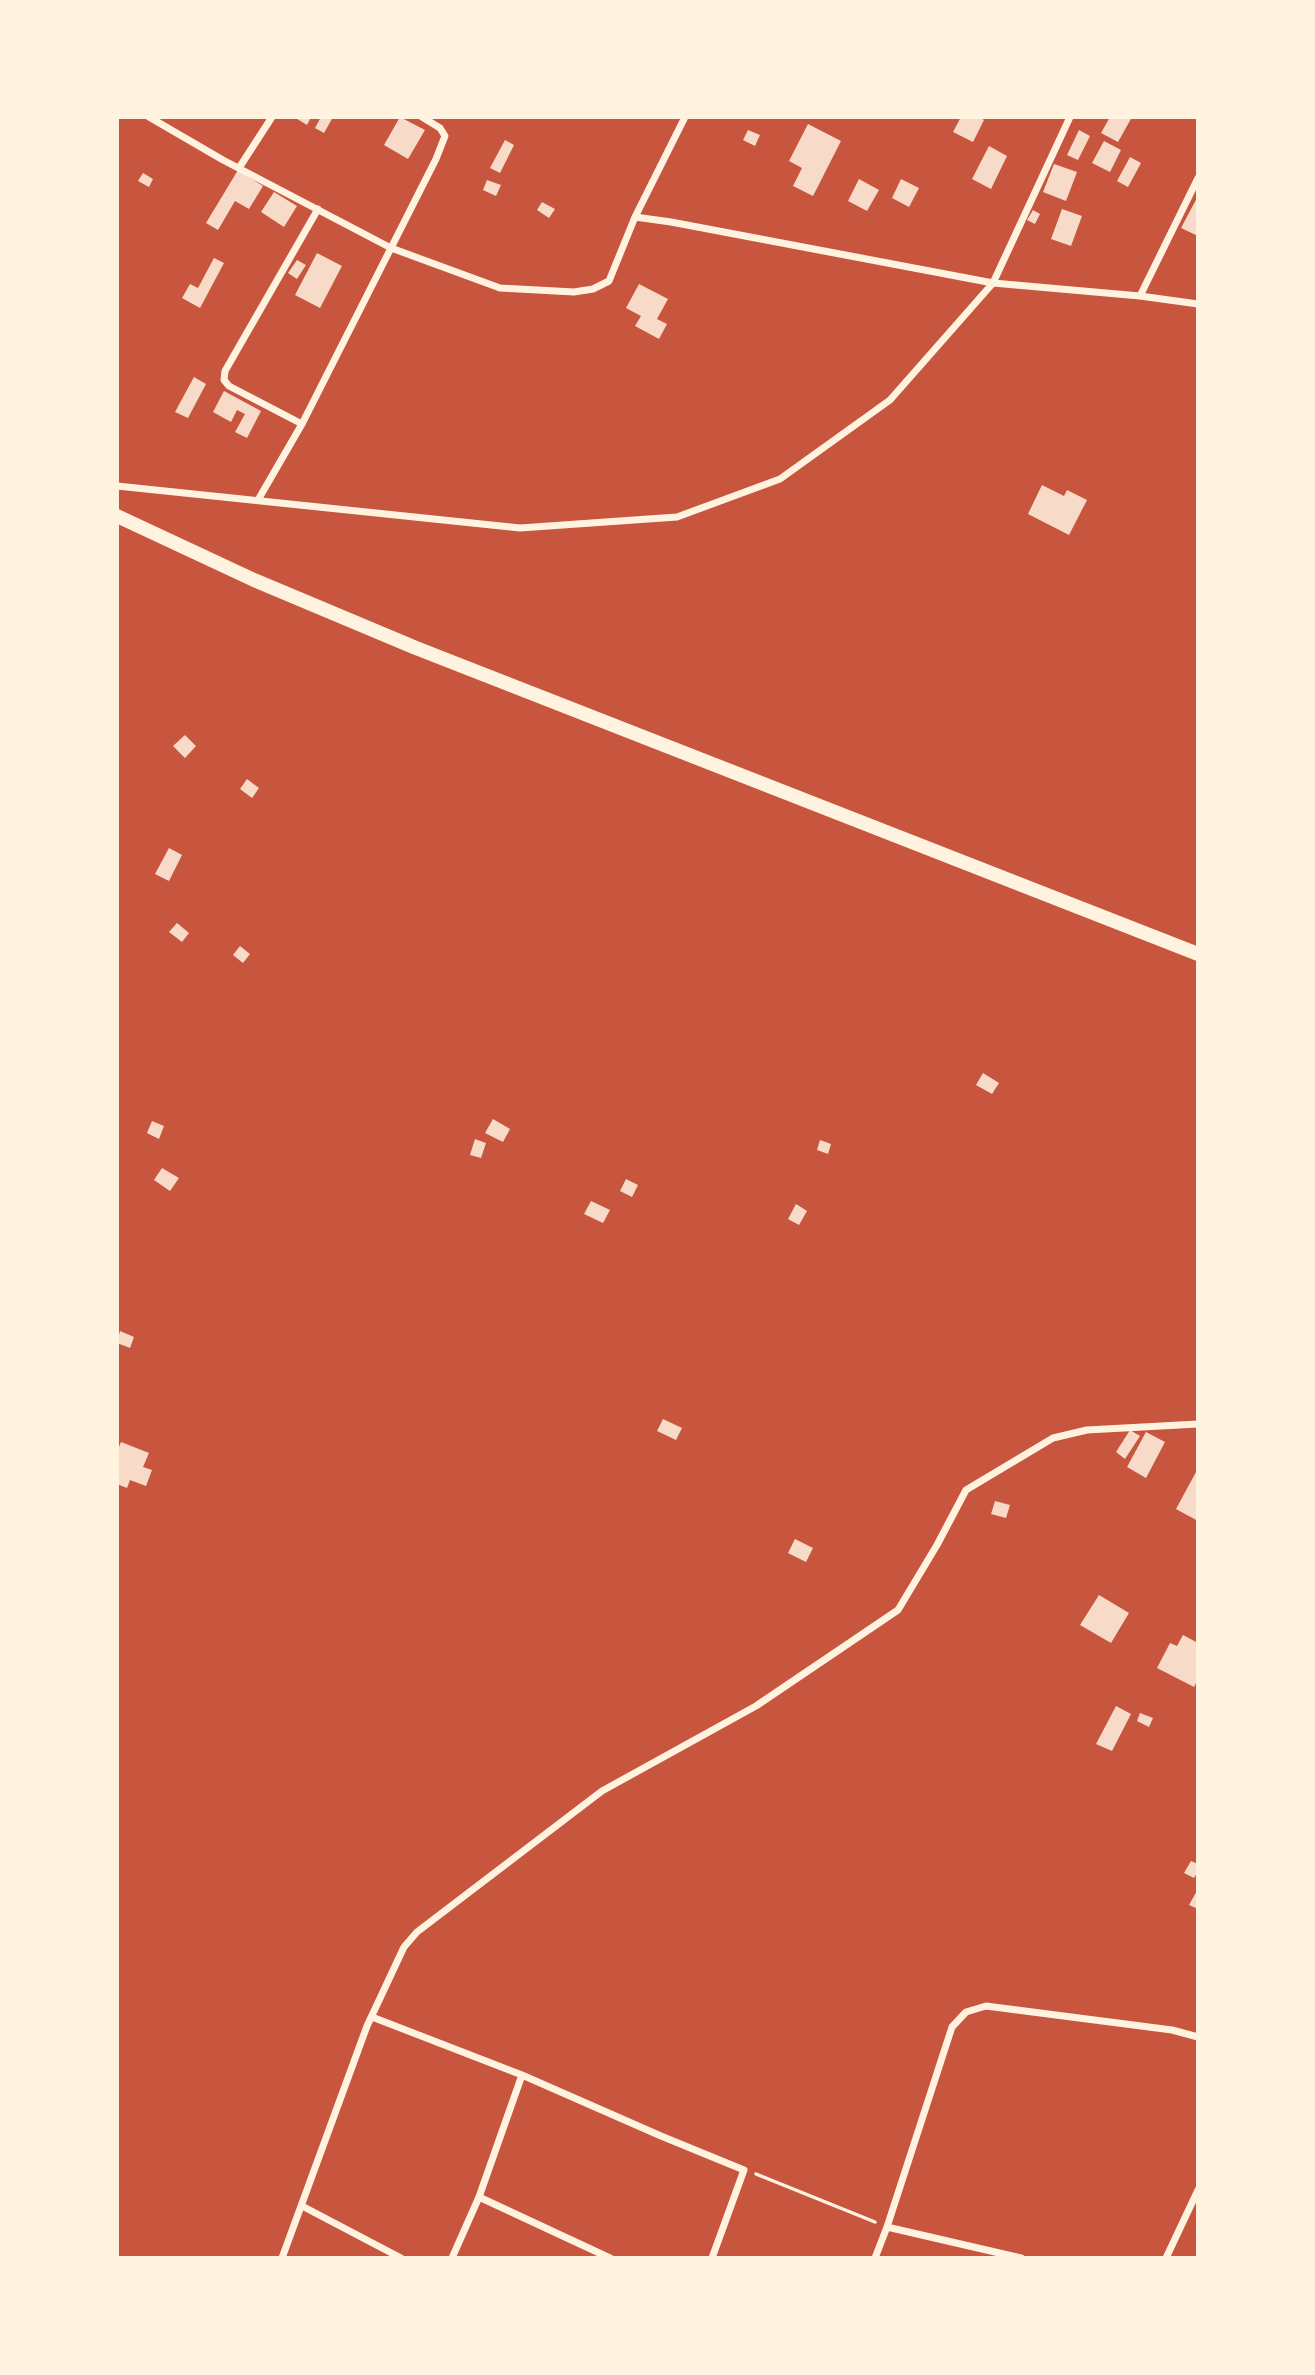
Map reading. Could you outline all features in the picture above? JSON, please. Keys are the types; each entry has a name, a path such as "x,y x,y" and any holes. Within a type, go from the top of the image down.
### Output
{"highway":[{"path":"117,516 301,601 1198,954"}],"street":[{"path":"149,117 391,248 500,288 574,292 593,289 609,281 635,217 685,117"},
{"path":"239,168 272,117"},
{"path":"258,500 302,424 436,159 445,136 440,128 422,117"},
{"path":"117,486 520,528 677,517 780,479 890,400 993,282 1070,117"},
{"path":"1140,296 1198,178"},
{"path":"302,424 229,386 224,380 226,371 318,209"},
{"path":"635,217 993,282 1198,304"},
{"path":"282,2258 372,2017 404,1947 417,1932 602,1791 756,1706 898,1610 966,1490 1053,1438 1087,1430 1198,1424"},
{"path":"874,2258 887,2227 952,2027 966,2012 986,2006 1172,2030 1198,2037"},
{"path":"372,2017 522,2075 744,2169 712,2258"},
{"path":"452,2258 479,2197 522,2075"},
{"path":"1166,2258 1198,2190"},
{"path":"479,2197 610,2258"},
{"path":"302,2206 401,2258"},
{"path":"887,2227 1021,2258"}],"path":[{"path":"744,2169 887,2227"}],"building":[{"path":"294,117 311,117 307,125"},
{"path":"321,117 333,117 324,133 315,128"},
{"path":"400,117 425,130 408,159 384,145"},
{"path":"961,117 979,117 984,120 973,142 953,132"},
{"path":"1110,117 1132,117 1118,142 1101,133"},
{"path":"808,124 841,141 813,196 793,186 802,168 789,161"},
{"path":"748,130 760,135 755,146 743,140"},
{"path":"1079,130 1090,136 1078,160 1067,155"},
{"path":"505,140 514,145 500,173 490,168"},
{"path":"1104,141 1121,150 1110,172 1092,163"},
{"path":"989,146 1007,156 991,189 972,179"},
{"path":"1130,157 1141,163 1128,187 1117,181"},
{"path":"1054,164 1077,172 1066,201 1043,192"},
{"path":"238,170 263,186 249,209 235,201 218,230 206,223"},
{"path":"143,173 153,179 149,187 138,181"},
{"path":"859,179 879,190 867,211 848,201"},
{"path":"901,179 919,188 909,207 892,198"},
{"path":"487,180 501,185 496,196 483,190"},
{"path":"274,192 297,206 284,227 261,212"},
{"path":"1198,196 1198,236 1181,228"},
{"path":"542,202 555,209 549,218 537,210"},
{"path":"1062,209 1082,216 1071,246 1051,239"},
{"path":"1033,210 1040,214 1035,224 1027,220"},
{"path":"317,253 342,266 320,308 295,295"},
{"path":"214,258 224,263 200,308 182,298 190,284 198,288"},
{"path":"297,260 306,265 297,279 288,273"},
{"path":"639,284 668,299 657,319 667,324 659,339 635,326 641,316 626,308"},
{"path":"194,377 206,384 188,418 175,412"},
{"path":"224,391 261,411 247,438 235,432 245,414 237,410 231,422 213,412"},
{"path":"1042,485 1064,496 1067,490 1087,500 1069,535 1028,514"},
{"path":"185,735 196,746 185,758 173,746"},
{"path":"247,779 259,788 252,798 240,789"},
{"path":"169,848 182,855 169,881 155,874"},
{"path":"177,923 189,933 182,942 169,932"},
{"path":"240,946 250,954 243,963 233,955"},
{"path":"983,1073 999,1083 992,1094 976,1085"},
{"path":"493,1119 510,1129 503,1142 485,1133"},
{"path":"152,1121 164,1126 159,1139 147,1133"},
{"path":"475,1139 486,1143 481,1158 470,1155"},
{"path":"820,1140 831,1144 828,1154 817,1150"},
{"path":"162,1168 179,1178 170,1191 154,1180"},
{"path":"626,1179 638,1185 632,1197 620,1191"},
{"path":"591,1201 610,1210 603,1223 584,1214"},
{"path":"796,1204 807,1211 799,1225 788,1219"},
{"path":"120,1331 134,1337 130,1348 117,1343"},
{"path":"663,1419 682,1428 676,1440 657,1431"},
{"path":"1130,1430 1140,1436 1125,1459 1116,1452"},
{"path":"1146,1432 1165,1442 1146,1478 1127,1467"},
{"path":"121,1442 149,1453 143,1467 152,1470 146,1486 130,1480 127,1488 117,1484 117,1452"},
{"path":"1196,1472 1198,1473 1198,1521 1176,1509"},
{"path":"995,1501 1010,1505 1006,1518 991,1514"},
{"path":"795,1539 813,1548 806,1562 788,1553"},
{"path":"1099,1595 1129,1613 1111,1643 1080,1625"},
{"path":"1183,1635 1198,1643 1198,1679 1194,1687 1157,1668 1170,1643 1177,1646"},
{"path":"1116,1706 1131,1714 1112,1751 1096,1744"},
{"path":"1140,1713 1153,1718 1149,1727 1137,1721"},
{"path":"1191,1861 1198,1864 1194,1878 1184,1873"},
{"path":"1198,1889 1198,1909 1189,1905"}]}
